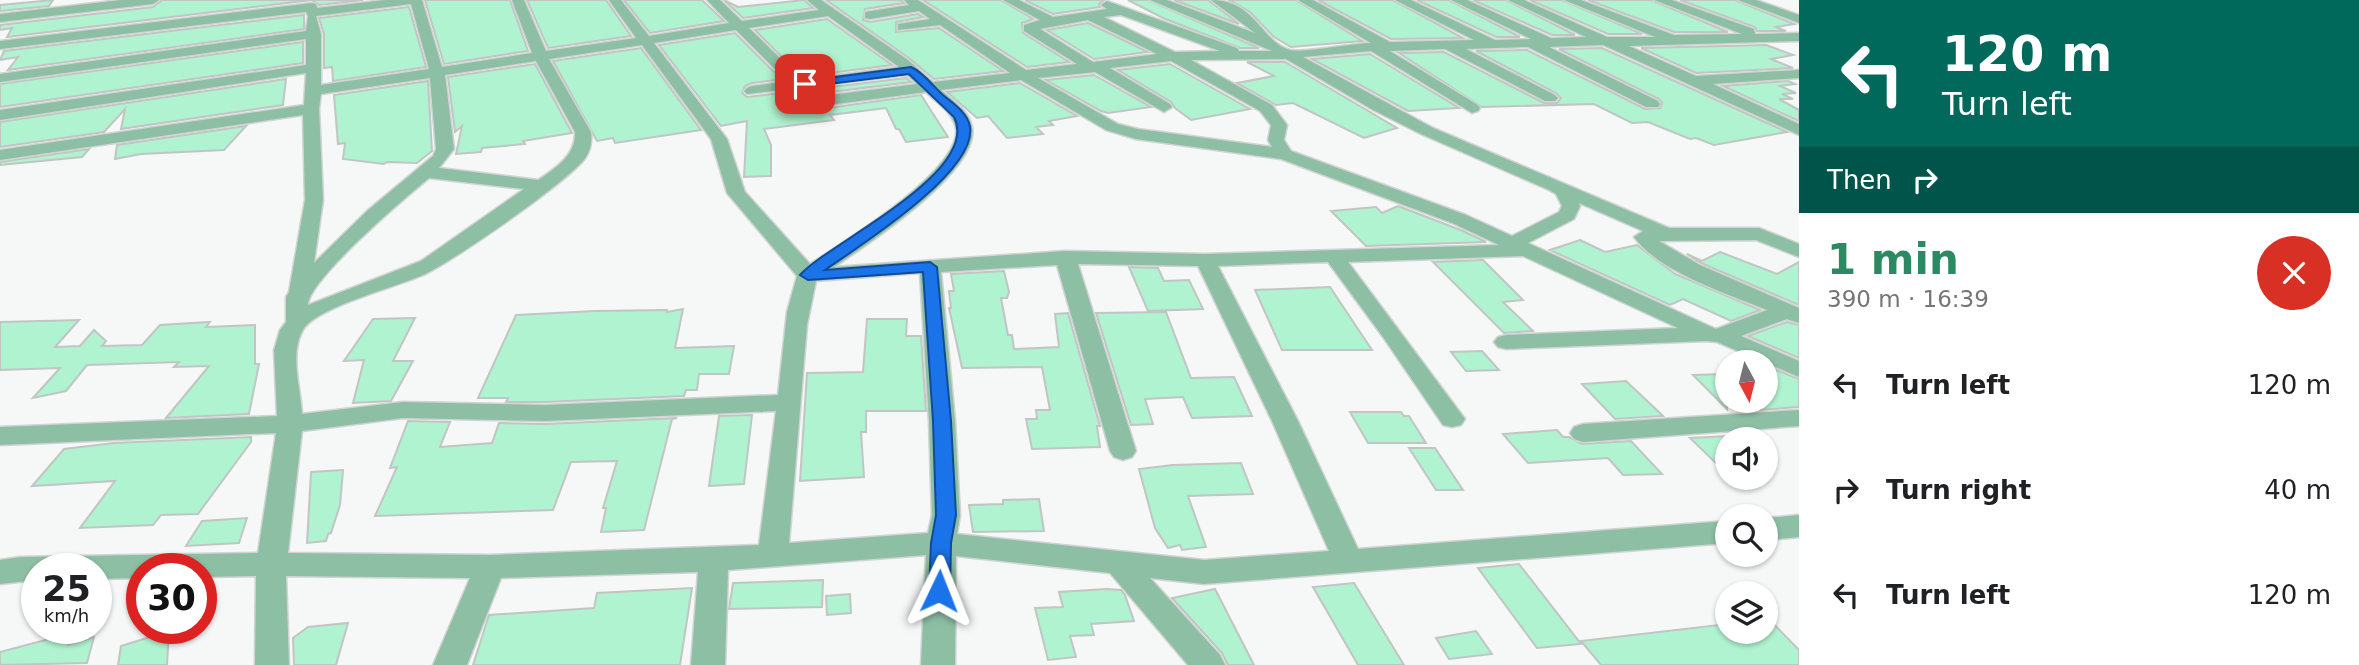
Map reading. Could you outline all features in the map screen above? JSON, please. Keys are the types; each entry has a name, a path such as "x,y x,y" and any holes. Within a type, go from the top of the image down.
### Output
{"street":[{"path":"0,18 153,0"},
{"path":"0,45 312,6 416,0 437,73 445,149 440,159 374,215 317,272 297,297"},
{"path":"272,665 272,564 282,512 289,424 285,358 290,332 297,322 331,304 429,265 541,186 578,156 584,142 583,132 541,57 518,0"},
{"path":"615,0 719,139 736,193 808,275"},
{"path":"713,0 781,67"},
{"path":"772,555 785,468 802,288 808,275 902,210 931,183 953,157 964,138 964,126 959,115 911,70 813,0"},
{"path":"1009,0 1051,21"},
{"path":"1097,0 1245,57"},
{"path":"1156,0 1270,44 1427,131 1666,234"},
{"path":"1217,0 1244,16 1261,31 1270,44"},
{"path":"1304,0 1384,48 1472,108"},
{"path":"1401,0 1494,44"},
{"path":"1457,0 1652,104"},
{"path":"1514,0 1609,41 1799,130"},
{"path":"1570,0 1673,39"},
{"path":"1660,0 1762,37"},
{"path":"1744,0 1799,19"},
{"path":"870,15 916,4 1026,77 1112,127 1136,134 1284,154 1459,219 1717,336 1799,370"},
{"path":"297,322 297,297 314,200 312,6"},
{"path":"1121,11 1051,21 1029,27 1164,107"},
{"path":"314,90 831,12"},
{"path":"1091,16 1173,56 1266,108 1279,125 1276,140 1284,154"},
{"path":"903,27 943,21"},
{"path":"0,78 314,34"},
{"path":"807,103 1026,77 1031,73 1173,56 1245,57 1494,44 1609,41 1639,43 1673,39 1799,37"},
{"path":"1450,46 1550,98"},
{"path":"0,115 312,68"},
{"path":"752,91 911,70"},
{"path":"1694,81 1799,74"},
{"path":"0,155 311,109"},
{"path":"425,172 541,186"},
{"path":"808,275 1065,257 1205,260 1334,257 1519,247 1567,215 1572,206 1569,198 1553,184"},
{"path":"1791,312 1681,263 1650,245 1644,236 1799,233"},
{"path":"1759,234 1799,251"},
{"path":"1065,257 1123,451"},
{"path":"1334,257 1392,333 1452,419"},
{"path":"1205,260 1285,421 1349,562"},
{"path":"930,267 946,515 941,543 938,665"},
{"path":"1506,342 1606,336 1717,336 1760,319 1791,312"},
{"path":"0,436 289,424 403,410 545,412 790,402"},
{"path":"1583,433 1799,418"},
{"path":"1778,528 1799,526"},
{"path":"0,572 20,569 272,564 490,567 714,560 941,543 1204,572 1715,533"},
{"path":"708,665 714,560"},
{"path":"1119,563 1208,665"},
{"path":"450,665 490,567"}],"building":[{"path":"53,0 49,6 0,11 0,5"},
{"path":"162,0 312,0 7,37 12,28 0,30 0,25 153,7"},
{"path":"312,0 363,0 319,5"},
{"path":"425,0 510,0 528,51 444,64"},
{"path":"527,0 606,0 631,36 548,48"},
{"path":"624,0 702,0 724,21 650,33"},
{"path":"724,0 738,7 804,0 813,8 743,18"},
{"path":"826,0 901,0 904,3 865,9 863,20 870,22 918,14 923,17 896,22 896,32 939,28 1003,71 934,79 909,58"},
{"path":"923,0 1001,0 1033,19 1022,23 1023,33 1069,62 1027,67"},
{"path":"1025,0 1104,0 1099,4 1100,7 1053,14"},
{"path":"1128,0 1148,0 1259,48 1240,48 1163,18"},
{"path":"1174,0 1208,0 1239,24"},
{"path":"1229,0 1296,0 1362,41 1291,47 1274,37 1250,12"},
{"path":"1318,0 1393,0 1463,38 1391,39"},
{"path":"1417,0 1449,0 1520,37 1496,37"},
{"path":"1473,0 1506,0 1575,35 1552,35"},
{"path":"1530,0 1562,0 1642,34 1608,34"},
{"path":"1588,0 1651,0 1728,32 1674,32"},
{"path":"1680,0 1735,0 1794,24 1776,27 1786,31 1757,31 1755,27"},
{"path":"409,7 426,67 333,81 332,67 324,68 324,34 319,18"},
{"path":"304,15 304,29 8,70 18,57 0,60 4,51"},
{"path":"827,19 892,65 752,83 745,86 742,93 747,97 906,78 911,82 807,95 797,104 807,111 921,95 948,137 906,142 886,108 830,115 834,120 764,129 771,145 771,176 744,177 747,121 721,126 659,45 735,33 774,72 786,73 790,68 788,63 755,30"},
{"path":"1088,23 1148,52 1094,59 1047,30"},
{"path":"303,42 303,63 0,107 0,84"},
{"path":"1766,45 1793,55 1771,59 1793,68 1696,73 1641,48"},
{"path":"641,48 701,130 615,143 613,138 597,141 553,61"},
{"path":"1602,48 1787,132 1714,145 1696,138 1690,139 1648,122 1632,123 1594,104 1482,107 1399,53 1444,52 1544,103 1557,103 1561,98 1556,93 1476,51 1527,50 1645,109 1660,108 1662,103 1659,99 1559,49"},
{"path":"1370,54 1459,108 1408,111 1312,59"},
{"path":"1247,62 1285,62 1397,128 1364,138 1293,103 1276,105 1237,83 1274,76"},
{"path":"535,64 572,133 523,141 525,144 482,148 481,152 456,154 462,126 455,132 448,77"},
{"path":"1170,64 1250,109 1191,120 1171,102 1118,70"},
{"path":"1094,75 1151,107 1108,113 1046,80"},
{"path":"286,79 283,105 121,129 125,109 104,132 0,147 0,122"},
{"path":"428,81 432,151 417,163 384,164 343,159 345,143 338,144 334,95"},
{"path":"1788,81 1795,84 1780,86 1796,93 1782,94 1793,99 1779,99 1799,110 1799,121 1723,86"},
{"path":"1020,83 1077,116 1049,121 1053,125 1036,127 1043,134 1007,138 988,116 977,118 947,92"},
{"path":"246,126 224,150 141,154 115,159 117,145"},
{"path":"89,149 82,157 0,165 0,162"},
{"path":"1398,206 1486,242 1366,246 1331,211 1376,207 1382,213"},
{"path":"1580,240 1605,252 1637,245 1675,274 1760,310 1731,321 1683,299 1670,305 1550,250"},
{"path":"1720,252 1777,274 1799,262 1799,305 1701,263 1687,254 1702,261"},
{"path":"1483,260 1523,300 1503,302 1533,331 1504,333 1433,262"},
{"path":"1129,267 1158,268 1164,281 1189,280 1203,309 1148,311"},
{"path":"1004,271 1009,292 1007,298 1001,298 1008,335 1012,335 1014,349 1059,347 1055,314 1068,313 1100,426 1097,426 1100,447 1032,449 1026,419 1037,419 1036,410 1050,410 1042,367 962,368 949,308 949,291 954,291 951,274"},
{"path":"1330,287 1372,350 1282,350 1255,290"},
{"path":"683,309 675,348 734,346 729,374 699,374 697,390 686,390 684,396 545,402 506,402 508,398 478,398 516,315 595,311 667,312"},
{"path":"1166,312 1191,378 1234,377 1252,416 1192,418 1183,397 1145,399 1153,424 1131,425 1096,313"},
{"path":"415,318 393,361 413,361 391,401 353,403 364,360 344,361 373,319"},
{"path":"867,319 907,319 906,336 921,336 926,411 866,411 866,432 861,432 864,477 800,481 807,373 863,372"},
{"path":"79,320 55,347 80,346 94,330 106,341 102,346 142,345 160,325 210,322 206,327 255,325 255,364 259,364 249,414 166,418 209,366 174,367 179,362 87,365 66,391 33,398 60,368 0,370 0,322"},
{"path":"1787,322 1799,325 1799,358 1748,336"},
{"path":"1482,351 1499,370 1466,371 1451,352"},
{"path":"1778,371 1799,379 1799,407 1778,409"},
{"path":"1715,374 1715,397 1693,375"},
{"path":"1626,381 1663,416 1615,419 1582,384"},
{"path":"1350,412 1401,412 1404,416 1409,416 1426,443 1368,443"},
{"path":"752,415 744,484 709,486 719,416"},
{"path":"677,418 672,419 644,530 601,532 606,508 603,508 617,461 571,462 553,510 375,516 397,467 390,468 408,421 450,422 440,447 492,443 499,423 545,424"},
{"path":"1557,430 1563,437 1582,444 1631,441 1662,474 1623,475 1608,458 1528,463 1503,434"},
{"path":"251,437 251,442 198,514 161,515 153,525 80,528 115,481 32,486 64,449 114,443"},
{"path":"1715,437 1715,462 1690,438"},
{"path":"1409,448 1435,448 1463,490 1436,490"},
{"path":"1241,463 1253,494 1188,496 1206,547 1182,550 1180,545 1168,548 1155,528 1139,469"},
{"path":"343,470 340,505 331,533 326,541 307,543 311,472"},
{"path":"1039,499 1044,531 973,532 969,505"},
{"path":"247,518 239,543 186,546 202,521"},
{"path":"1519,564 1581,644 1537,648 1478,568"},
{"path":"823,580 822,607 729,609 733,583"},
{"path":"1354,583 1404,665 1358,665 1313,587"},
{"path":"692,588 680,665 473,665 489,615 594,608 597,593"},
{"path":"1215,589 1254,665 1228,665 1222,653 1172,598"},
{"path":"1121,590 1134,621 1091,624 1094,635 1070,636 1076,657 1048,660 1035,608 1063,607 1059,592"},
{"path":"850,594 851,613 827,615 826,596"},
{"path":"348,623 336,665 294,665 293,638 308,627"},
{"path":"1715,625 1715,644 1778,644 1778,628 1799,650 1799,665 1601,665 1581,641"},
{"path":"1476,631 1492,654 1449,659 1436,638"},
{"path":"30,644 92,644 87,663 0,665 0,652"},
{"path":"168,644 167,665 118,665 121,646"}],"route":[{"path":"805,84 911,70 959,115 964,126 964,138 953,157 931,183 902,210 808,275 930,267 946,515 941,543 939,591"}]}
